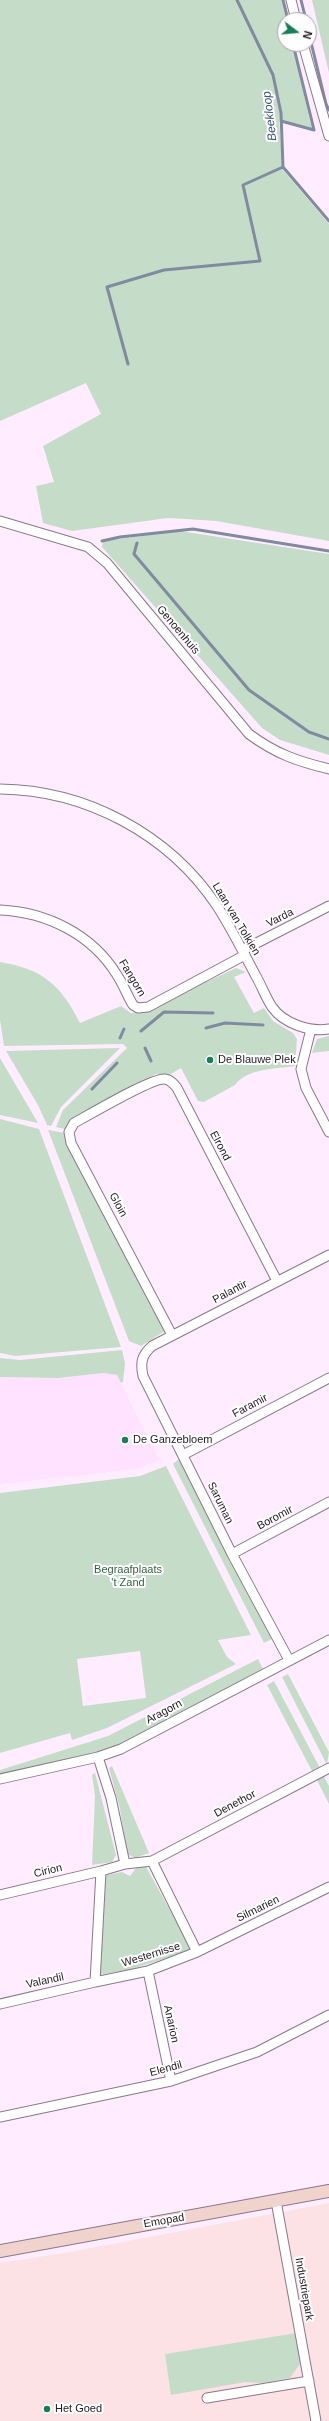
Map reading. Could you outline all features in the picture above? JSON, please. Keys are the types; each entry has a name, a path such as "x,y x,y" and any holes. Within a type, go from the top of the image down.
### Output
{"main road":[{"name":"Emopad","path":"0,2251 329,2192"}],"street":[{"path":"291,0 294,12"},
{"path":"305,52 329,136"},
{"name":"Genoenhuis","path":"0,521 88,547 107,562 249,734 268,748 291,759 329,769"},
{"name":"Laan van Tolkien","path":"0,789 19,789 62,796 115,816 135,827 168,851 202,885 218,907 272,1007 291,1022 311,1029 329,1029"},
{"name":"Varda","path":"244,953 329,906"},
{"name":"Fangorn","path":"0,910 37,915 59,924 82,938 110,964 133,1005 138,1008 148,1007 244,953"},
{"path":"311,1029 301,1070 306,1088 329,1132"},
{"name":"Elrond","path":"112,1103 156,1081 164,1079 174,1084 277,1281"},
{"name":"Gloin","path":"112,1103 74,1123 69,1130 70,1138 172,1335"},
{"name":"Palantir","path":"144,1354 152,1346 172,1335 329,1254"},
{"name":"Saruman","path":"144,1354 140,1365 143,1376 232,1554 289,1660"},
{"name":"Faramir","path":"183,1455 329,1378"},
{"name":"Boromir","path":"232,1554 329,1502"},
{"name":"Aragorn","path":"0,1779 98,1757 121,1749 329,1640"},
{"path":"98,1757 111,1798 125,1864"},
{"name":"Denethor","path":"152,1861 329,1768"},
{"path":"95,1982 101,1871 125,1864 152,1861"},
{"name":"Westernisse","path":"95,1982 148,1971 197,1952 152,1861"},
{"name":"Cirion","path":"0,1895 101,1871"},
{"name":"Silmarien","path":"197,1952 329,1887"},
{"name":"Anarion","path":"148,1971 171,2081"},
{"name":"Valandil","path":"0,2004 95,1982"},
{"name":"Elendil","path":"0,2117 171,2081 257,2052 329,2014"},
{"name":"Industriepark","path":"276,2201 316,2421"},
{"path":"207,2398 309,2381"}],"shaded area":[{"path":"103,1373 117,1375 159,1460 137,1469 0,1484 0,1377 58,1378"},
{"path":"329,2203 329,2421 0,2421 0,2263 70,2252"}],"green space":[{"path":"0,0 282,0 285,12 277,12 277,52 295,52 310,122 315,131 279,120 283,170 329,224 329,541 216,521 186,519 168,518 72,531 43,523 36,486 54,482 43,446 101,414 86,383 0,421"},
{"path":"312,0 329,0 329,73 317,21 317,12 315,12"},
{"path":"180,531 329,554 329,755 280,740 262,728 102,547 103,541"},
{"path":"0,962 28,969 49,981 66,998 80,1023 121,1006 131,1013 143,1012 236,968 246,972 234,977 254,1013 264,1008 273,1021 293,1033 297,1039 295,1066 263,1070 247,1075 240,1079 235,1085 204,1102 198,1101 181,1068 169,1075 156,1074 72,1120 65,1129 56,1127 63,1110 127,1048 123,1044 4,1046 0,1020"},
{"path":"329,1036 329,1051 312,1053 317,1039"},
{"path":"120,1048 61,1107 51,1126 47,1125 38,1105 6,1051"},
{"path":"0,1058 38,1123 0,1115"},
{"path":"0,1119 39,1129 121,1347 15,1356 0,1353"},
{"path":"48,1130 65,1133 164,1327 165,1331 141,1346 129,1341"},
{"path":"122,1350 125,1363 123,1382 121,1383 117,1375 103,1373 58,1378 0,1377 0,1358 20,1360"},
{"path":"179,1459 272,1639 264,1643 173,1464"},
{"name":"Begraafplaats 't Zand","path":"166,1466 251,1635 218,1640 227,1657 236,1664 107,1728 72,1740 70,1733 0,1753 0,1493 140,1476","holes":["140,1651 146,1698 83,1706 77,1659"]},
{"path":"258,1659 263,1669 110,1749 92,1756 0,1774 0,1770 108,1736"},
{"path":"288,1674 329,1752 327,1765 282,1677"},
{"path":"274,1681 320,1768 313,1773 267,1685"},
{"path":"112,1766 149,1853 135,1858 127,1854 120,1809 109,1768"},
{"path":"95,1773 116,1855 112,1862 92,1865 95,1796 92,1775"},
{"path":"323,1775 329,1786 329,1804 316,1778"},
{"path":"145,1865 192,1950 132,1969 98,1975 102,1876 122,1872 130,1876 136,1868"},
{"path":"297,2333 302,2361 290,2378 263,2383 245,2382 171,2395 165,2354"}],"waterway":[{"name":"Beekloop","path":"237,0 273,75 281,113 283,167 329,221"},
{"path":"283,0 286,12"},
{"path":"301,0 304,12"},
{"path":"281,121 314,130 295,52"},
{"path":"313,52 326,104 329,110"},
{"path":"128,364 107,287 164,270 260,261 243,185 283,167"},
{"path":"102,541 120,537 193,529 329,551"},
{"path":"137,543 134,554 249,690 309,732 329,739"},
{"path":"141,1031 164,1012 213,1013"},
{"path":"206,1028 225,1023 263,1025"},
{"path":"120,1038 124,1029"},
{"path":"145,1048 151,1061"},
{"path":"92,1089 117,1063"}],"place":[{"name":"De Blauwe Plek","path":"210,1060"},
{"name":"De Ganzebloem","path":"125,1440"},
{"name":"Het Goed","path":"47,2409"}]}
